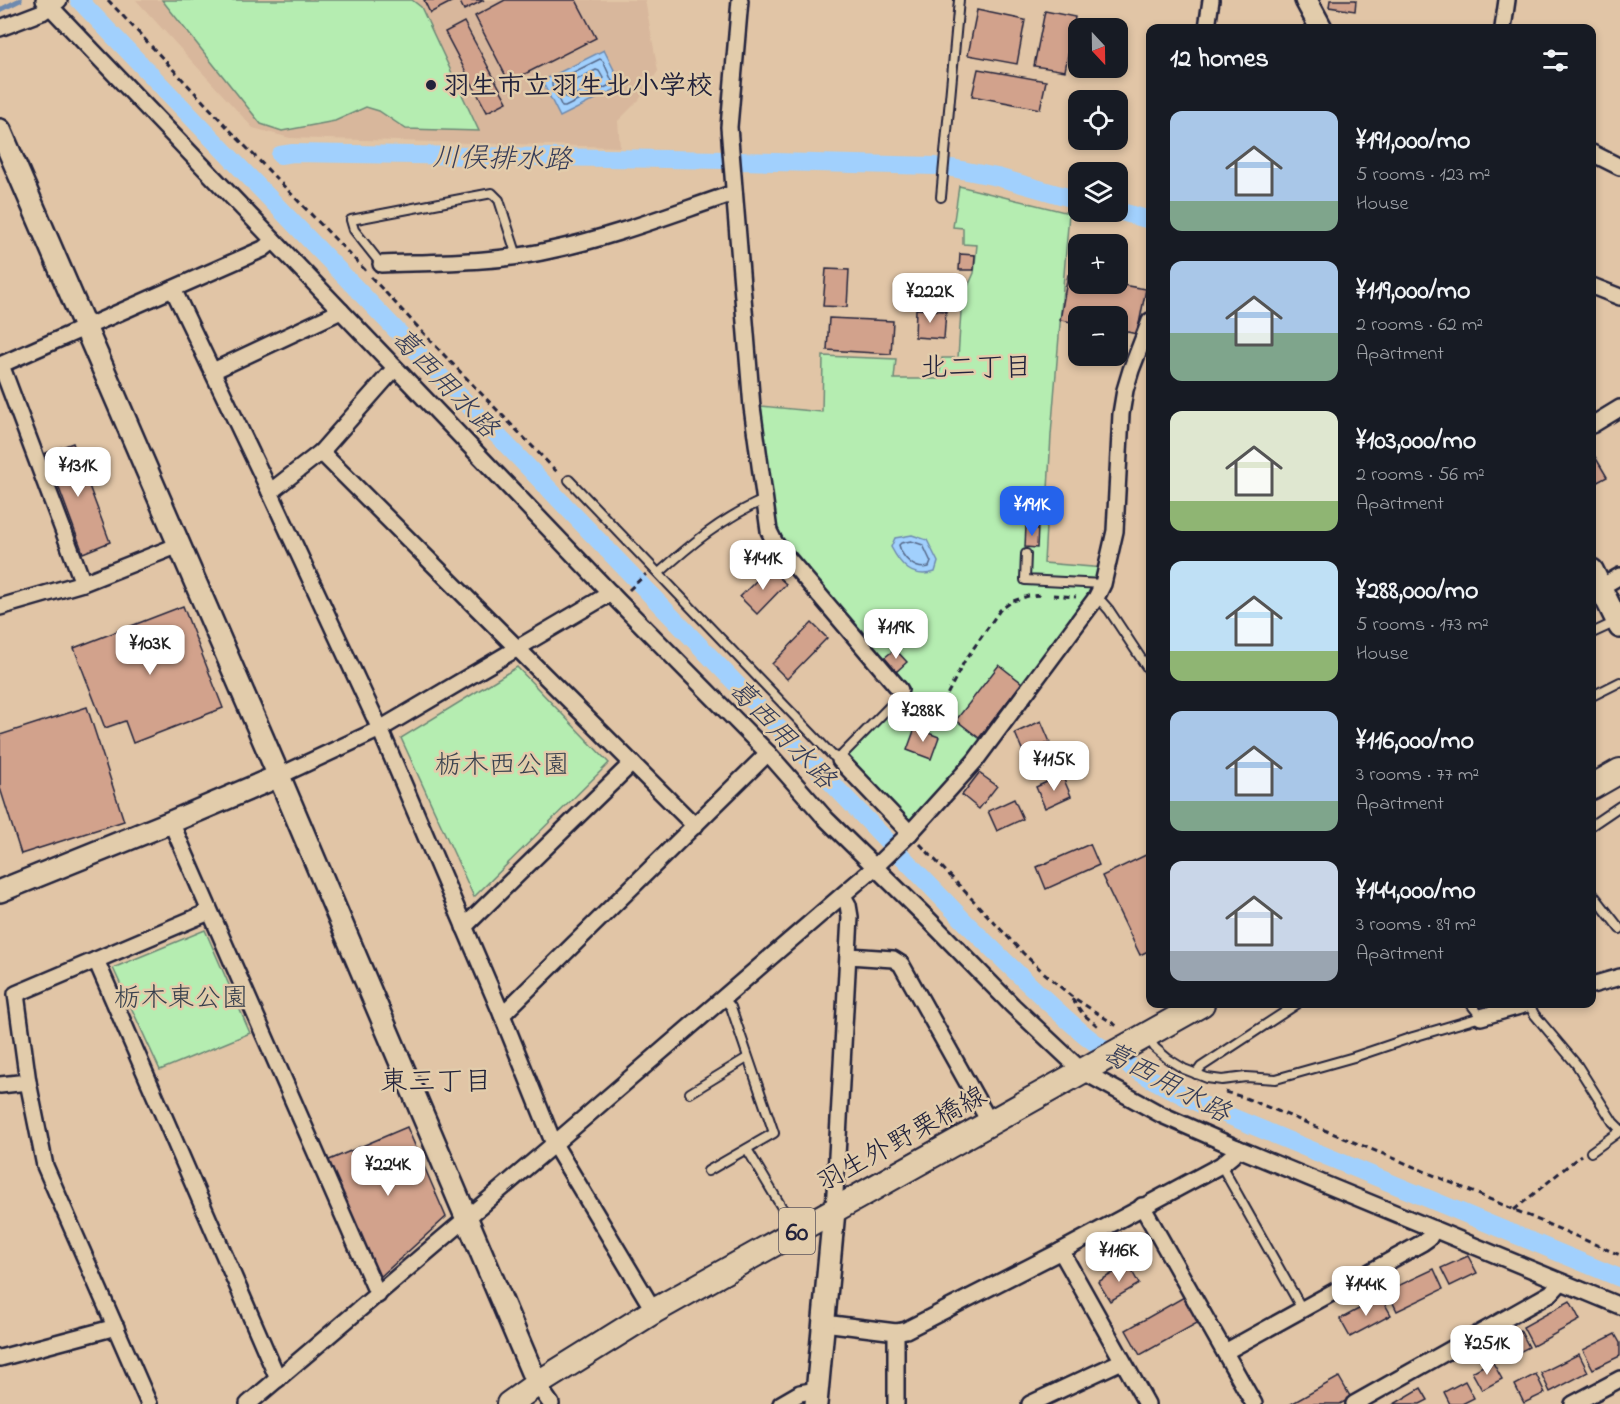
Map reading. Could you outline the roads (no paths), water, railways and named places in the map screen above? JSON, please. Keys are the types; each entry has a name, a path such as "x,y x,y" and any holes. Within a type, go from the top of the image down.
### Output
{"main road":[{"path":"1596,785 1620,771"},
{"name":"羽生外野栗橋線","path":"509,1404 654,1311 1086,1069 1134,1035 1193,1008"}],"street":[{"path":"740,0 729,127 752,407 769,531 775,543 900,690"},
{"path":"1207,24 1210,0"},
{"path":"1306,0 1319,24"},
{"path":"1504,24 1507,0"},
{"path":"0,28 34,15 52,2 273,241 610,593 768,753 826,819 878,864 1013,1006 1086,1069 1162,1115 1620,1306"},
{"path":"0,130 279,776 466,1220 537,1384 551,1404"},
{"path":"1596,155 1620,167"},
{"path":"381,264 468,260 550,251 627,230 734,193"},
{"path":"83,584 1,365 263,249 273,241"},
{"path":"1596,288 1620,297"},
{"path":"173,289 380,729 502,1015 554,1144 654,1311"},
{"path":"213,371 341,311"},
{"path":"248,1404 466,1220 911,837 975,761 1096,598 1102,584 1115,531 1121,414 1125,390 1146,331"},
{"path":"270,492 321,452 395,368"},
{"path":"1596,422 1620,408"},
{"path":"321,452 695,826"},
{"path":"0,607 83,584 179,545"},
{"path":"1619,624 1596,578 1620,576"},
{"path":"0,891 279,776 380,729 610,593"},
{"path":"502,1015 768,753"},
{"path":"840,760 911,837"},
{"path":"464,927 632,763"},
{"path":"171,822 378,1295"},
{"path":"781,1404 800,1393 816,1397 834,1210 849,956 850,917 848,905 843,896"},
{"path":"149,1404 45,1166 28,1082 16,994 209,912"},
{"path":"849,956 893,959 901,964 990,1123"},
{"path":"96,960 278,1379"},
{"path":"1596,984 1620,977"},
{"path":"1481,1017 1514,1008"},
{"path":"0,1085 28,1082"},
{"path":"824,1323 896,1332 906,1330 1061,1251 1221,1165 1233,1155 1237,1148"},
{"path":"1142,1206 1254,1404"},
{"path":"1225,1352 1422,1243 1429,1238 1434,1229"},
{"path":"1061,1251 1147,1404"},
{"path":"1354,1404 1551,1293 1561,1282"},
{"path":"0,1358 116,1327"},
{"path":"896,1332 896,1404"},
{"path":"1030,1404 1122,1361"},
{"path":"1573,1404 1620,1379"}],"lane":[{"path":"941,196 960,0"},
{"path":"381,264 354,230 351,220 492,193 499,200 517,256"},
{"path":"569,480 832,755 840,760 843,754 900,696 900,690"},
{"path":"659,573 719,524 764,500"},
{"path":"1026,554 1025,580 1102,584"},
{"path":"1096,598 1109,610 1146,666"},
{"path":"1596,632 1619,624"},
{"path":"1596,694 1620,682"},
{"path":"1596,822 1620,806"},
{"path":"1596,898 1620,929"},
{"path":"708,1171 774,1133 731,1007 723,998"},
{"path":"1197,1074 1201,1066 1291,1008"},
{"path":"1134,1035 1155,1048 1167,1059 1207,1078 1276,1079 1481,1017 1474,1008"},
{"path":"1530,1008 1577,1065 1620,1130 1591,1152"},
{"path":"690,1093 739,1062 748,1059"},
{"path":"747,1149 797,1232"},
{"path":"1221,1165 1302,1309"}],"water":[{"path":"604,50 622,86 560,117 542,81"},
{"path":"912,535 927,540 938,562 935,572 920,574 914,572 903,565 895,554 891,547 895,538"}],"waterway":[{"path":"0,10 20,0"},
{"name":"葛西用水路","path":"79,0 968,925 1085,1035 1142,1074 1203,1105 1620,1278"},
{"name":"川俣排水路","path":"280,155 293,153 725,160"},
{"name":"川俣排水路","path":"737,161 935,166"},
{"name":"川俣排水路","path":"952,168 997,177 1068,197"},
{"name":"川俣排水路","path":"1128,214 1146,219"}],"place":[{"name":"羽生市立羽生北小学校","path":"431,85"}],"district":[{"name":"北二丁目","path":"976,366"},
{"name":"東三丁目","path":"436,1080"}],"park label":[{"name":"栃木西公園","path":"502,764"},
{"name":"栃木東公園","path":"181,997"}]}
